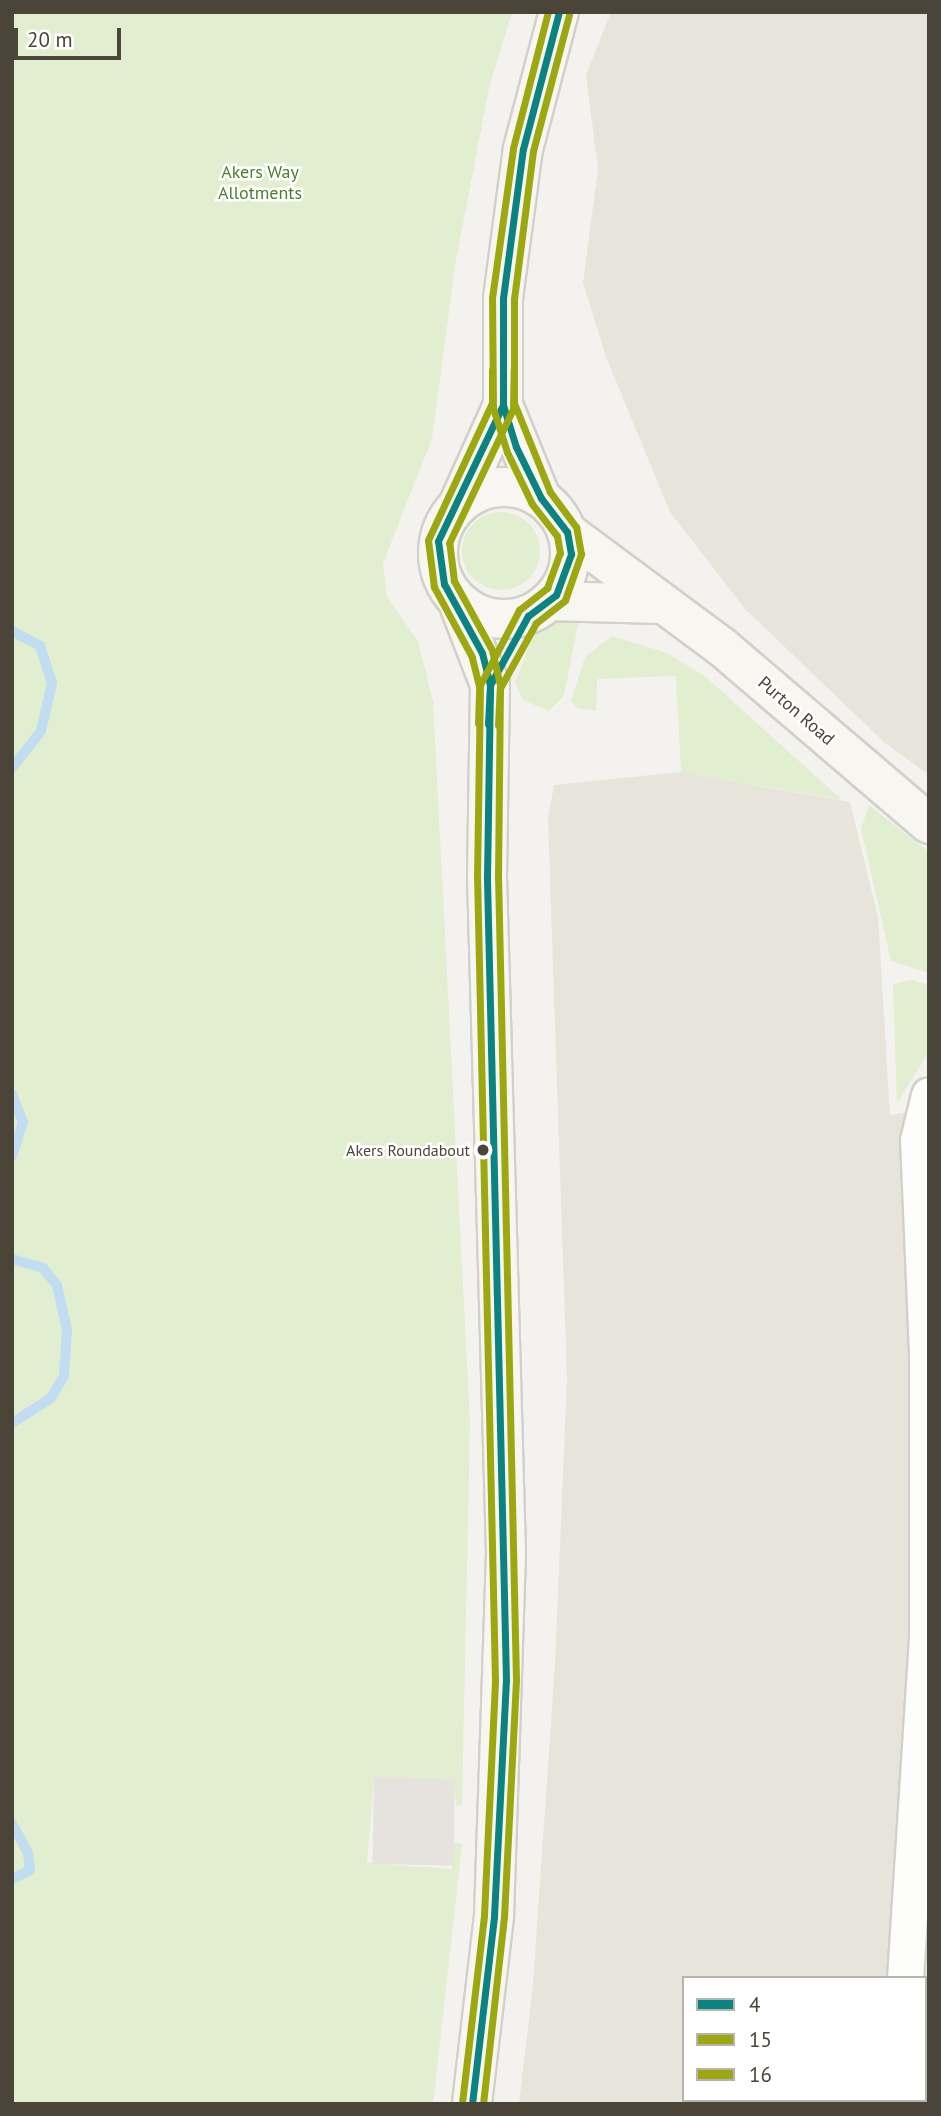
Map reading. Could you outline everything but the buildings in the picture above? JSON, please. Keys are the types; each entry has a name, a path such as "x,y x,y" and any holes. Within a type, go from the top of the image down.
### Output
{"main road":[{"path":"490,685 538,608 567,576 567,532 541,498 503,405 503,298 511,221 523,149 559,12"},
{"path":"472,2104 494,1916 506,1680 487,877 490,685 458,602 444,584 438,541 459,503 503,405"},
{"path":"459,503 499,486 541,498"},
{"name":"Purton Road","path":"567,532 660,604 722,647 929,824"},
{"path":"458,602 498,620 538,608 660,604"}],"street":[{"path":"905,1976 927,1635 927,1352 918,1140 929,1095"}],"shaded area":[{"path":"611,12 929,12 929,775 886,744 745,609 670,512 606,357 583,283 598,169 586,75"},
{"path":"681,772 850,802 878,917 890,1115 929,1109 929,2104 519,2104 533,1984 555,1664 567,1379 548,819 554,785"},
{"path":"374,1777 455,1778 453,1865 372,1864"}],"green space":[{"name":"Akers Way Allotments","path":"12,12 512,12 489,88 455,266 432,439 383,563 387,597 418,641 433,701 470,1423 462,1805 456,1806 454,1778 374,1778 367,1863 452,1869 454,1842 462,1844 433,2104 12,2104"},
{"path":"501,512 516,515 529,523 537,536 540,551 537,566 529,579 516,587 501,590 486,587 473,579 465,566 462,551 465,536 473,523 486,515"},
{"path":"580,614 564,696 549,711 523,700 515,683 534,634 556,616"},
{"path":"612,636 667,653 706,677 842,800 681,772 676,676 597,679 596,711 577,708 571,701 585,657"},
{"path":"869,805 929,852 929,973 891,961 861,829"},
{"path":"912,980 929,985 929,1051 897,1104 893,984"}],"waterway":[{"path":"12,631 40,646 52,683 41,731 12,768"},
{"path":"12,1094 23,1122 12,1156"},
{"path":"12,1259 43,1268 57,1285 67,1330 64,1376 51,1398 12,1423"},
{"path":"12,1823 28,1853 30,1870 12,1879"}],"transit line":[{"name":"16","path":"462,2103 484,1915 495,1680 477,877 480,685 519,610 547,588 560,553 557,536 532,504 507,452 493,408 492,298 513,148 548,12"},
{"name":"4","path":"472,2104 494,1916 506,1680 487,877 490,685 528,616 556,595 571,554 567,532 541,498 516,447 503,405 503,298 523,149 559,12"},
{"name":"15","path":"483,2104 504,1917 516,1680 498,877 500,688 536,623 565,600 581,554 576,527 550,492 514,403 514,299 533,151 569,15"},
{"name":"16","path":"478,723 479,686 472,657 434,587 428,540 492,403 492,370"},
{"name":"4","path":"488,724 490,685 482,653 444,584 438,541 503,405 503,370"},
{"name":"15","path":"498,725 500,685 492,650 454,581 449,543 513,409 514,370"}],"place":[{"name":"Akers Roundabout","path":"483,1150"}]}
